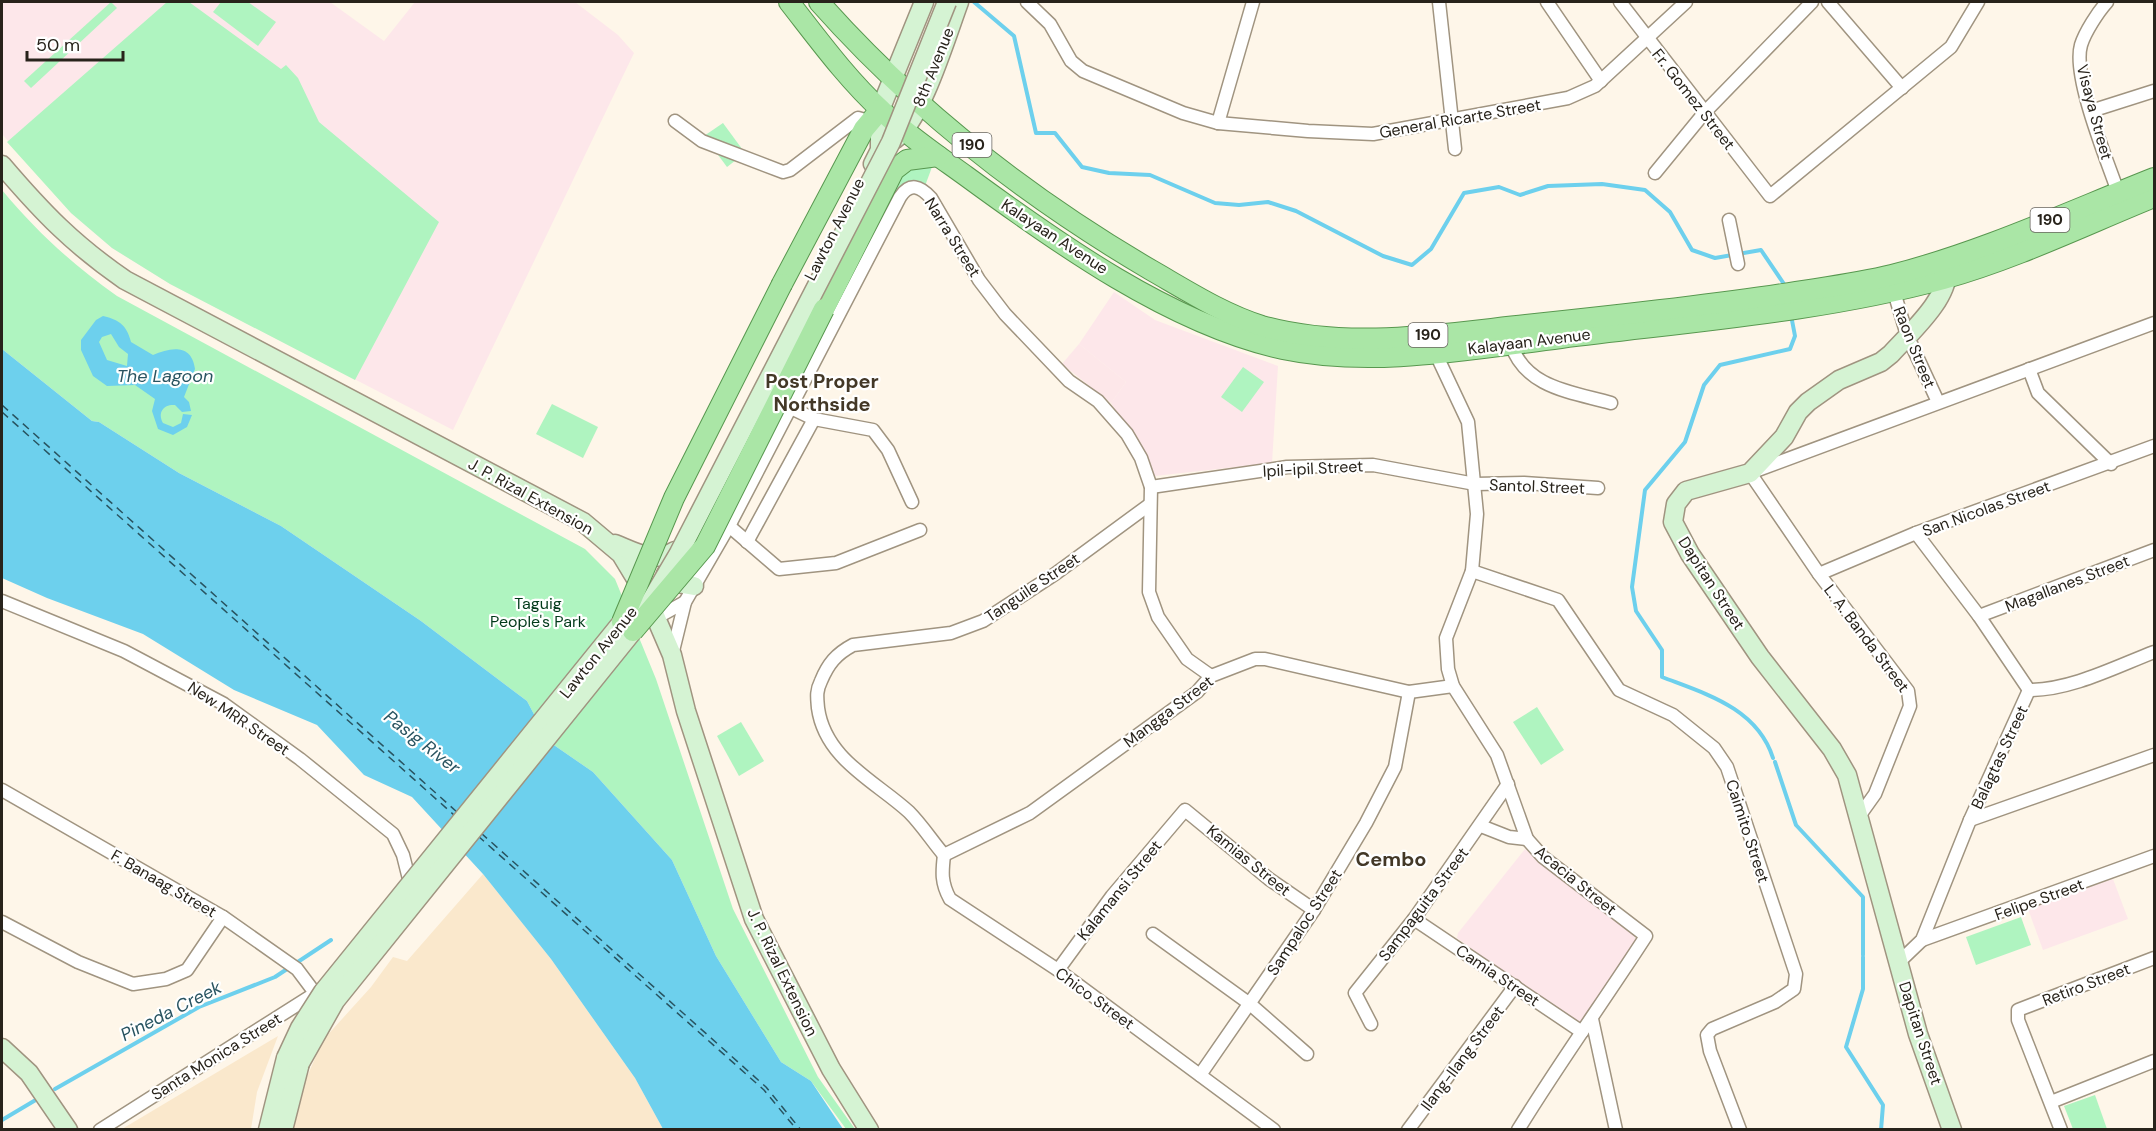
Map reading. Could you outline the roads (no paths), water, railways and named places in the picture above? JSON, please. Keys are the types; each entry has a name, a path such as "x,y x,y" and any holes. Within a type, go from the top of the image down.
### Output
{"main road":[{"name":"Kalayaan Avenue","path":"819,2 894,79 1029,191 1107,244 1203,300 1260,325 1302,334 1406,338 1694,308 1770,303"},
{"name":"8th Avenue","path":"874,115 894,79 924,2"},
{"name":"Lawton Avenue","path":"627,627 641,598 671,549 883,134 936,2"},
{"name":"Lawton Avenue","path":"283,1130 300,1028 324,992 627,627 679,553 891,142 947,2"},
{"name":"8th Avenue","path":"905,132 941,51 959,2"},
{"name":"Kalayaan Avenue","path":"798,4 817,37 874,115 905,132 1015,212 1164,303 1250,340 1285,349 1342,356 1391,356 1435,352 1511,344 1811,297 1894,292 2154,178"},
{"path":"817,37 823,25 835,19"},
{"path":"910,39 914,48 922,54 931,55 941,51"},
{"path":"627,627 674,498 782,285 874,115"},
{"name":"Lawton Avenue","path":"874,115 880,150"},
{"name":"Lawton Avenue","path":"647,597 675,551 880,150 905,132"},
{"path":"627,627 705,546 894,170 907,160 938,156"},
{"name":"J. P. Rizal Extension","path":"2,165 47,218 86,252 125,280 583,522 607,540 625,559 647,597 672,655 686,711 754,919 831,1069 869,1130"},
{"path":"1015,212 1020,199 1029,191"},
{"name":"Kalayaan Avenue","path":"1811,297 1888,276 1946,269 2038,245 2154,197"},
{"path":"1750,473 1784,437 1798,412 1808,402 1839,380 1881,362 1907,335 1942,294 1946,269"},
{"name":"Dapitan Street","path":"1750,473 1686,491 1676,504 1673,522 1690,554 1760,657 1842,764 1860,815 1918,1034 1952,1130"},
{"path":"607,540 652,557 663,557 675,551"},
{"path":"663,570 690,594"},
{"path":"2,1048 29,1073 68,1130"},
{"name":"Lawton Avenue","path":"268,1130 274,1098 293,1061"}],"street":[{"name":"General Ricarte Street","path":"1027,2 1050,24 1071,61 1083,71 1160,105 1218,123 1308,132 1373,134 1568,98 1601,81 1645,37 1686,2"},
{"path":"1218,123 1253,2"},
{"path":"1439,2 1455,149"},
{"path":"1547,2 1601,81"},
{"name":"Fr. Gomez Street","path":"1620,2 1770,196 1902,88"},
{"path":"1656,173 1705,112 1812,2"},
{"path":"1828,2 1902,88 1954,44 1978,2"},
{"name":"Visaya Street","path":"2107,2 2081,45 2080,63 2091,111 2118,192"},
{"path":"2091,111 2154,90"},
{"path":"675,121 702,141 783,172 790,170 858,118 874,115"},
{"name":"Narra Street","path":"672,655 690,594 729,526 900,197 909,187 918,187 931,198 979,280 1005,314 1069,381 1098,401 1127,435 1141,458 1151,487"},
{"path":"1730,220 1738,264"},
{"name":"Raon Street","path":"1894,292 1907,335 1938,402"},
{"name":"Dapitan Street","path":"1750,473 2154,323"},
{"path":"1511,344 1522,367 1534,378 1547,385 1611,403"},
{"name":"Acacia Street","path":"1435,352 1468,422 1478,514 1472,571 1446,638 1448,669 1453,686 1497,755 1527,839 1543,856 1646,936 1592,1019"},
{"path":"2029,369 2038,393 2111,464"},
{"path":"789,407 814,419 873,430 888,450 912,502"},
{"path":"747,542 814,419"},
{"name":"San Nicolas Street","path":"1819,574 1916,533 2111,464 2154,446"},
{"name":"Ipil-ipil Street","path":"1151,487 1287,468 1373,465 1475,484"},
{"name":"L. A. Banda Street","path":"1750,473 1819,574 1908,691 1911,699 1875,794 1860,815"},
{"name":"Santol Street","path":"1475,484 1524,483 1598,488"},
{"path":"1151,487 1149,592 1158,617 1187,659 1211,676"},
{"name":"Tanguile Street","path":"944,855 909,813 849,765 833,744 820,721 816,691 831,661 840,652 853,645 951,633 983,621 1055,574 1149,505"},
{"path":"729,526 779,569 836,563 920,530"},
{"name":"Balagtas Street","path":"1898,963 1922,940 1970,820 2029,690 1979,616 1916,533"},
{"name":"Magallanes Street","path":"1979,616 2154,550"},
{"name":"Caimito Street","path":"1472,571 1558,600 1619,690 1673,715 1714,748 1726,767 1796,974 1794,989 1775,1002 1712,1029 1707,1035 1713,1060 1740,1130"},
{"path":"656,618 690,594"},
{"name":"New MRR Street","path":"2,601 124,651 210,695 300,759 393,834"},
{"path":"2029,690 2046,690 2064,685 2154,652"},
{"name":"Mangga Street","path":"944,855 1030,813 1197,692 1211,676 1255,659 1265,658 1409,692 1453,686"},
{"name":"Sampaloc Street","path":"1200,1075 1314,910 1395,767 1409,692"},
{"path":"1970,820 2154,755"},
{"name":"Sampaguita Street","path":"1371,1024 1355,993 1414,919 1481,826 1508,784"},
{"name":"F. Banaag Street","path":"2,790 223,917 292,965 315,993"},
{"name":"Kamias Street","path":"1183,811 1189,811 1269,879 1314,910"},
{"name":"Kalamansi Street","path":"1058,970 1112,896 1183,811"},
{"path":"1481,826 1509,837 1527,839"},
{"name":"Santa Monica Street","path":"100,1130 315,993 332,983 356,979 410,910 410,882 393,834"},
{"name":"Chico Street","path":"944,855 941,876 950,899 1058,970 1274,1130"},
{"name":"Felipe Street","path":"1922,940 2154,856"},
{"name":"Santa Monica Street","path":"332,983 344,964 410,882"},
{"path":"2,922 78,962 133,984 166,979 187,970 223,917"},
{"path":"380,919 395,930"},
{"name":"Camia Street","path":"1414,919 1582,1032"},
{"path":"1153,934 1250,1004 1307,1054"},
{"name":"Retiro Street","path":"2051,1102 2018,1020 2018,1010 2154,958"},
{"name":"Ilang-Ilang Street","path":"1408,1130 1515,986"},
{"path":"1518,1130 1565,1054 1592,1019"},
{"path":"1592,1019 1616,1130"},
{"path":"2061,1130 2051,1102 2154,1062"}],"water":[{"name":"The Lagoon","path":"103,316 118,322 125,328 131,342 153,355 173,349 185,351 190,355 195,369 184,397 189,402 191,411 182,412 175,405 171,405 165,407 161,412 163,423 173,427 181,423 183,414 192,415 187,427 173,435 158,429 152,411 155,399 135,385 107,386 93,376 81,350 81,340 96,320","holes":["111,334 119,347 128,354 127,366 107,360 99,342 102,337"]},
{"name":"Pasig River","path":"2,349 92,421 99,422 179,473 281,526 421,621 527,701 548,741 593,772 672,860 716,956 781,1062 811,1081 843,1129 663,1129 635,1078 551,959 483,874 412,797 364,775 317,725 234,690 143,634 47,598 2,578"}],"waterway":[{"path":"974,2 1014,36 1036,133 1055,133 1082,167 1109,173 1150,175 1215,203 1239,205 1268,202 1296,211 1383,256 1412,265 1431,249 1464,193 1499,187 1520,195 1548,186 1602,184 1645,190 1670,212 1692,250 1715,258 1761,250 1786,287"},
{"path":"1773,758 1755,727 1742,715 1712,697 1662,677 1662,650 1636,611 1632,587 1645,490 1685,442 1704,385 1720,365 1790,349 1795,336 1791,315"},
{"path":"1775,762 1796,825 1863,897 1863,955"},
{"name":"Pineda Creek","path":"55,1089 199,1007 275,977 331,940"},
{"path":"1863,957 1863,989 1846,1047 1883,1105 1881,1130"},
{"name":"Pineda Creek","path":"2,1120 39,1098"}],"district":[{"name":"Post Proper Northside","path":"822,392"},
{"name":"Cembo","path":"1391,859"}],"park label":[{"name":"Taguig People's Park","path":"538,612"}]}
